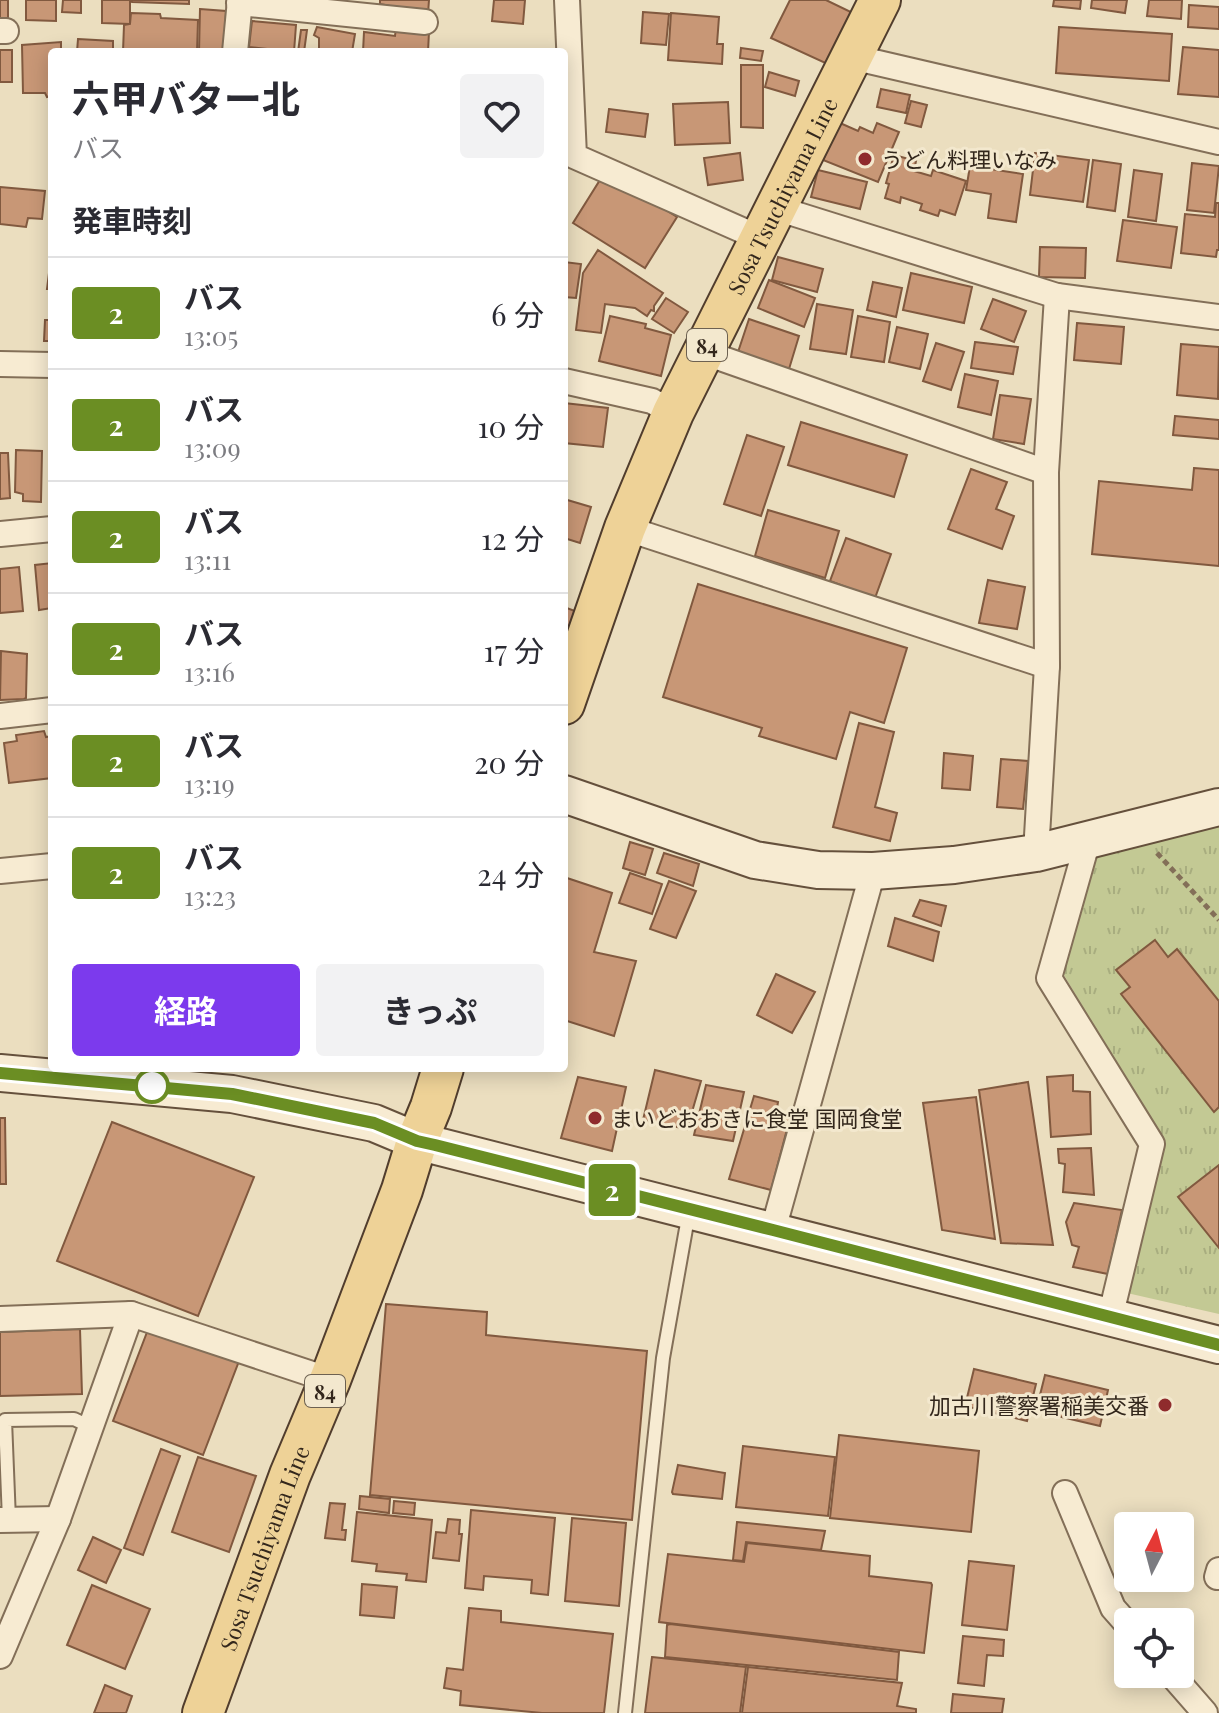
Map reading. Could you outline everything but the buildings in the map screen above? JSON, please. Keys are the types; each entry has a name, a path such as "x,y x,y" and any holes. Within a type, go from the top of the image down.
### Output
{"main road":[{"name":"Sosa Tsuchiyama Line","path":"568,692 625,528 673,413 880,0"},
{"path":"568,795 755,860 818,870 873,871 954,865 1036,853 1219,807"},
{"name":"Sosa Tsuchiyama Line","path":"203,1713 290,1475 330,1380 402,1190 442,1072"},
{"path":"0,1073 232,1094 374,1123 417,1141 1219,1345"}],"street":[{"path":"567,0 574,156 769,224 1057,296 1219,317"},
{"path":"235,48 240,2 425,22"},
{"path":"852,57 1219,142"},
{"path":"1036,853 1047,666 1046,472 1057,296"},
{"path":"703,352 1046,472"},
{"path":"0,364 48,365"},
{"path":"568,382 652,401 673,413"},
{"path":"625,528 1047,666"},
{"path":"0,534 48,529"},
{"path":"0,716 48,710"},
{"path":"1088,840 1049,978 1152,1144 1110,1318"},
{"path":"0,871 48,866"},
{"path":"773,1230 873,871"},
{"path":"0,1319 131,1314 330,1380"},
{"path":"0,1656 58,1519 131,1314"},
{"path":"1065,1493 1114,1609"},
{"path":"4,1520 58,1519"},
{"path":"1219,1570 1219,1577"},
{"path":"1183,1688 1205,1713"}],"lane":[{"path":"625,1713 663,1358 689,1209"},
{"path":"4,1520 5,1420 74,1419 91,1427"}],"path":[{"path":"1135,828 1219,920"}],"green space":[{"path":"1219,821 1219,1314 1127,1293 1165,1147 1064,975 1084,853"}],"bus line":[{"name":"2","path":"0,1073 232,1094 374,1123 417,1141 1219,1345"}],"place":[{"name":"うどん料理いなみ","path":"865,159"},
{"name":"まいどおおきに食堂 国岡食堂","path":"595,1118"},
{"name":"加古川警察署稲美交番","path":"1165,1405"}]}
